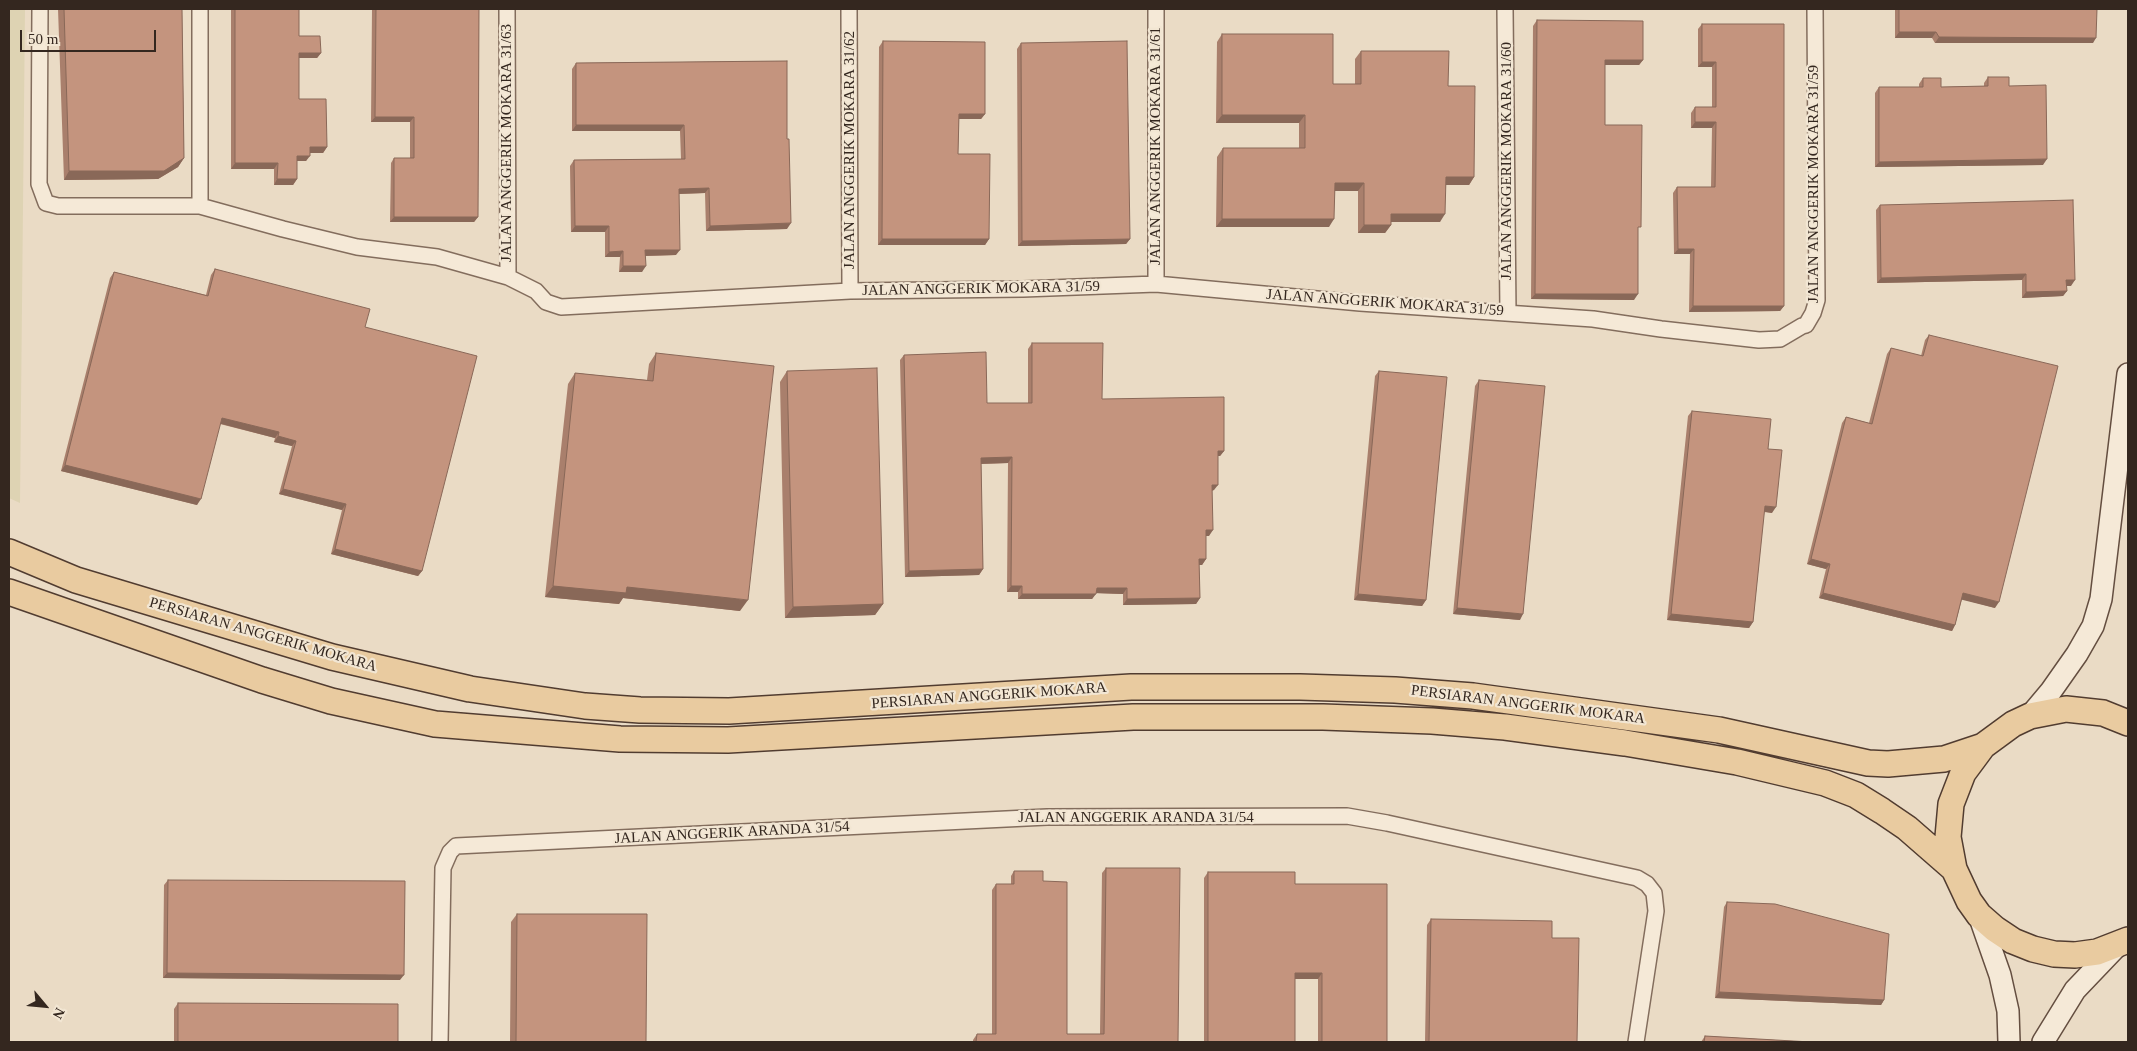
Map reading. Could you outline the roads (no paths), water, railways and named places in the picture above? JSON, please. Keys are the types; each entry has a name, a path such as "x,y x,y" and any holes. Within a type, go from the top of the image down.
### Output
{"main road":[{"path":"2030,716 2077,654 2093,626 2101,599 2128,374"},
{"name":"PERSIARAN ANGGERIK MOKARA","path":"9,552 76,580 332,657 470,689 585,706 640,710 729,711 1130,687 1319,687 1473,696 1655,720 1719,730 1868,763 1888,764 1944,759 1983,746"},
{"name":"PERSIARAN ANGGERIK MOKARA","path":"9,592 330,701 435,724 620,739 728,740 1133,717 1322,716 1432,721 1505,727 1626,743 1737,762 1833,786 1856,795 1907,828 1954,869"},
{"path":"2009,1042 2008,1011 2000,975 1979,915 1960,886 1954,869 1948,837 1951,804 1963,773 1983,746 2013,724 2030,716 2066,709 2085,710 2103,713 2128,723"},
{"path":"1979,915 2013,941 2033,949 2054,954 2075,955 2096,952 2123,943"},
{"path":"2043,1042 2075,990 2123,943"}],"street":[{"name":"JALAN ANGGERIK MOKARA 31/59","path":"40,9 38,184 46,203 58,206 200,206 357,247 437,257 524,283 536,291 546,302 561,307 850,291 1023,289 1156,284 1360,303 1593,319 1759,340 1780,339 1802,326 1806,326 1817,300 1815,9"},
{"path":"200,9 200,206"},
{"name":"JALAN ANGGERIK MOKARA 31/63","path":"507,9 508,277"},
{"name":"JALAN ANGGERIK MOKARA 31/62","path":"849,9 850,291"},
{"name":"JALAN ANGGERIK MOKARA 31/61","path":"1156,9 1156,284"},
{"name":"JALAN ANGGERIK MOKARA 31/60","path":"1505,9 1508,312"},
{"name":"JALAN ANGGERIK ARANDA 31/54","path":"440,1042 443,868 450,852 456,846 1047,817 1355,818 1628,876 1647,884 1654,893 1656,911 1636,1042"}]}
